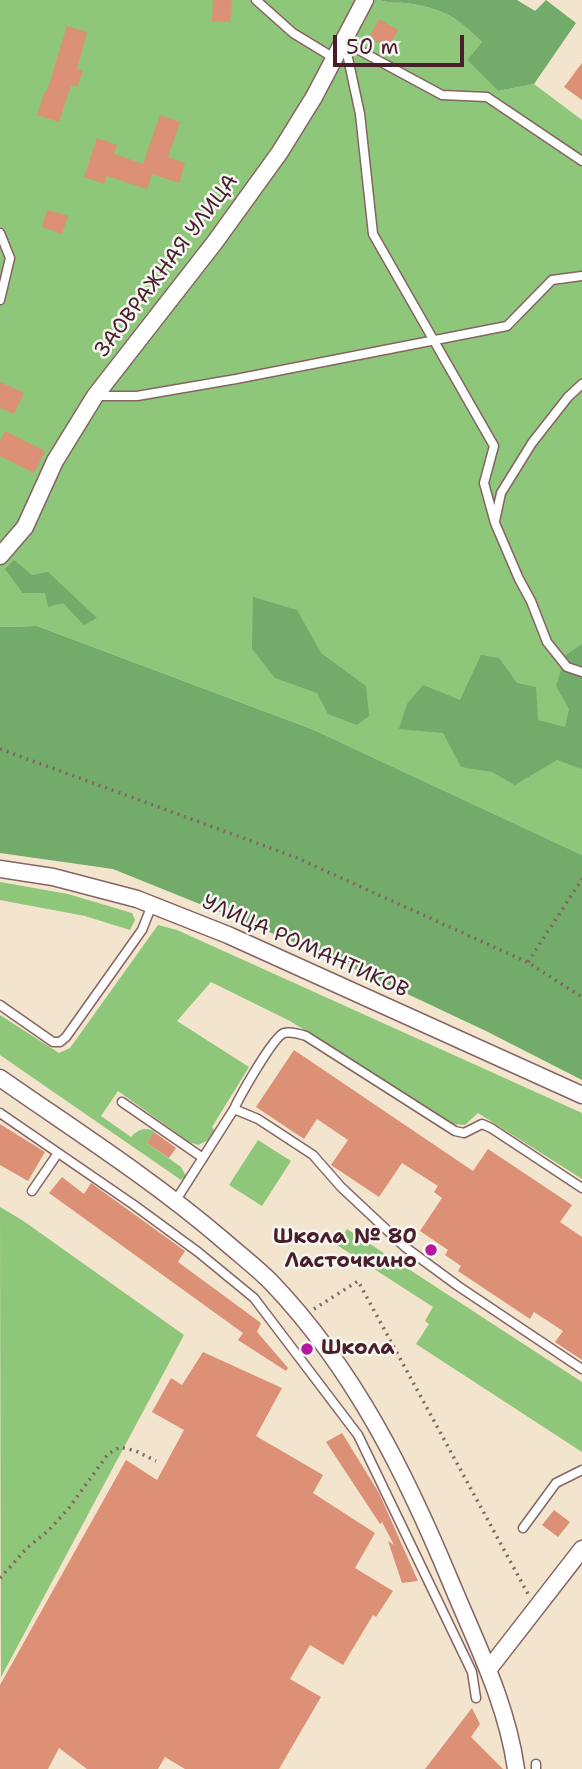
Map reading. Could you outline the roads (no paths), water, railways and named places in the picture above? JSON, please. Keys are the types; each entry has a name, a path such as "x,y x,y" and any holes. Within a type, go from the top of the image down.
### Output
{"street":[{"name":"ЗАОВРАЖНАЯ УЛИЦА","path":"0,556 24,527 55,461 95,396 215,242 280,152 314,97 365,0"},
{"name":"УЛИЦА РОМАНТИКОВ","path":"0,869 54,877 137,899 229,935 582,1095"},
{"path":"0,1078 176,1200 270,1282 319,1339 372,1415 419,1506 488,1670 510,1732 516,1769"},
{"path":"488,1670 582,1549"}],"lane":[{"path":"256,0 293,33 334,58"},
{"path":"344,41 442,95 486,97 582,161"},
{"path":"344,41 360,114 373,234 494,446 484,483 495,523 547,642 567,667 582,672"},
{"path":"0,233 10,258 0,300"},
{"path":"95,396 137,396 507,326 552,280 582,276"},
{"path":"495,523 501,493 532,443 568,397 582,384"},
{"path":"0,1005 52,1042 60,1042 142,930 152,905"},
{"path":"176,1200 264,1057 278,1037 285,1032 306,1036 455,1131 464,1133 482,1124 582,1188"},
{"path":"122,1102 203,1158"},
{"path":"234,1109 258,1118 313,1155 341,1187 405,1247 458,1286 582,1368"},
{"path":"0,1112 134,1205 254,1298 358,1435 472,1672 475,1698"},
{"path":"32,1191 58,1153"},
{"path":"523,1528 556,1483 582,1470"}],"place":[{"name":"Школа № 80 Ласточкино","path":"431,1250"},
{"name":"Школа","path":"307,1349"}]}
